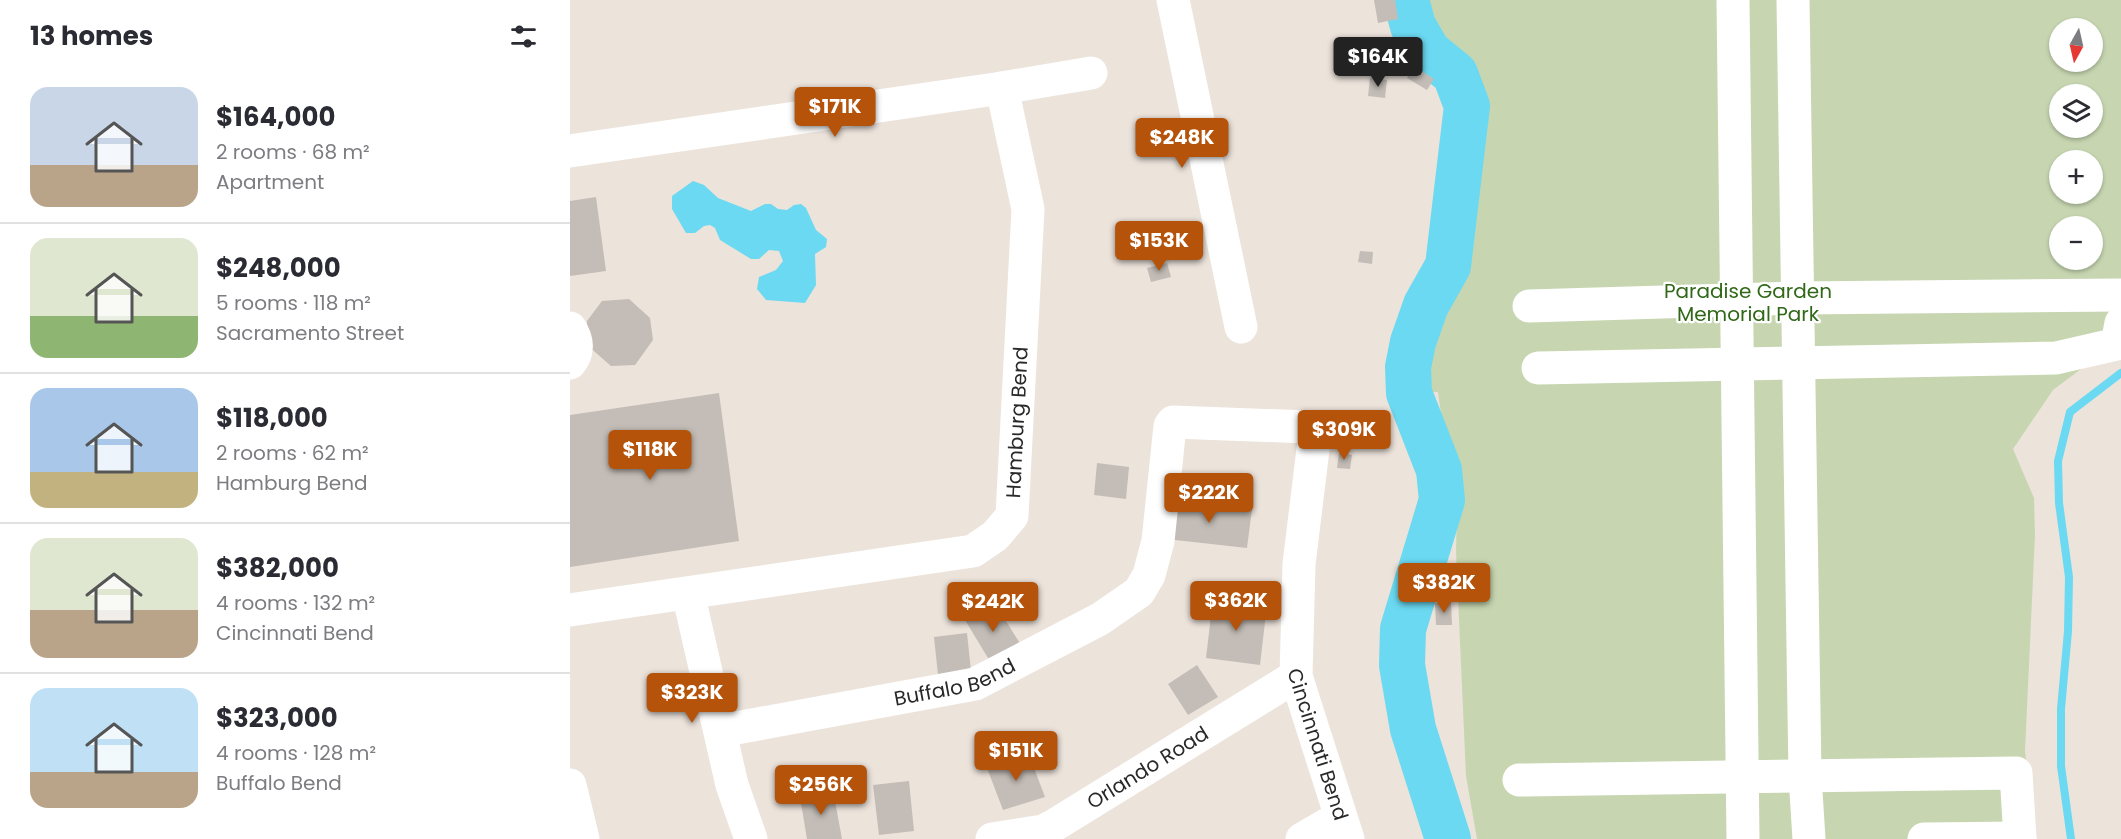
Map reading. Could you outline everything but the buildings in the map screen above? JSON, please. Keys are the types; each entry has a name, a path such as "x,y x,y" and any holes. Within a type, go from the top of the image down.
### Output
{"street":[{"path":"1173,0 1241,327"},
{"path":"1733,0 1743,839"},
{"path":"1793,0 1805,776 1809,839"},
{"path":"570,151 1092,73"},
{"name":"Hamburg Bend","path":"570,610 973,551 995,536 1012,516 1028,209 1002,88"},
{"path":"1528,306 1737,299 2121,295"},
{"path":"1538,368 2056,358 2117,344 2121,323"},
{"path":"570,328 576,339 577,349 570,363"},
{"name":"Buffalo Bend","path":"720,731 975,684 1100,619 1139,592 1149,575 1158,541 1170,426 1173,422 1308,427 1315,433"},
{"name":"Cincinnati Bend","path":"1315,433 1299,564 1296,676 1343,828"},
{"path":"688,593 732,785 751,839"},
{"name":"Orlando Road","path":"992,839 1043,831 1053,826 1296,676"},
{"path":"1519,780 2016,773 2020,839 1923,839"},
{"path":"570,785 582,839"},
{"path":"1302,839 1343,828"}],"green space":[{"name":"Paradise Garden Memorial Park","path":"1406,0 2121,0 2121,339 2053,390 2013,449 2034,498 2035,535 2025,751 2035,839 1477,839 1466,776 1456,552 1458,470 1442,421 1438,392 1409,393 1408,367 1413,342 1426,305 1448,266 1467,106 1455,74 1428,52 1413,26"}],"water":[{"path":"693,181 704,185 718,198 751,211 765,204 787,210 794,205 801,204 806,208 816,230 827,239 826,247 815,254 816,285 805,303 766,300 757,289 759,277 776,270 783,261 779,251 769,250 759,259 751,259 720,240 715,228 710,225 704,226 695,233 686,233 672,209 672,196"}],"waterway":[{"path":"1406,0 1413,26 1428,52 1455,74 1467,106 1448,266 1426,305 1413,342 1408,367 1409,393 1439,470 1442,500 1403,629 1402,665 1413,729 1448,839"},
{"path":"2071,839 2061,766 2061,709 2068,631 2069,577 2059,503 2058,461 2070,412 2121,373"}]}
